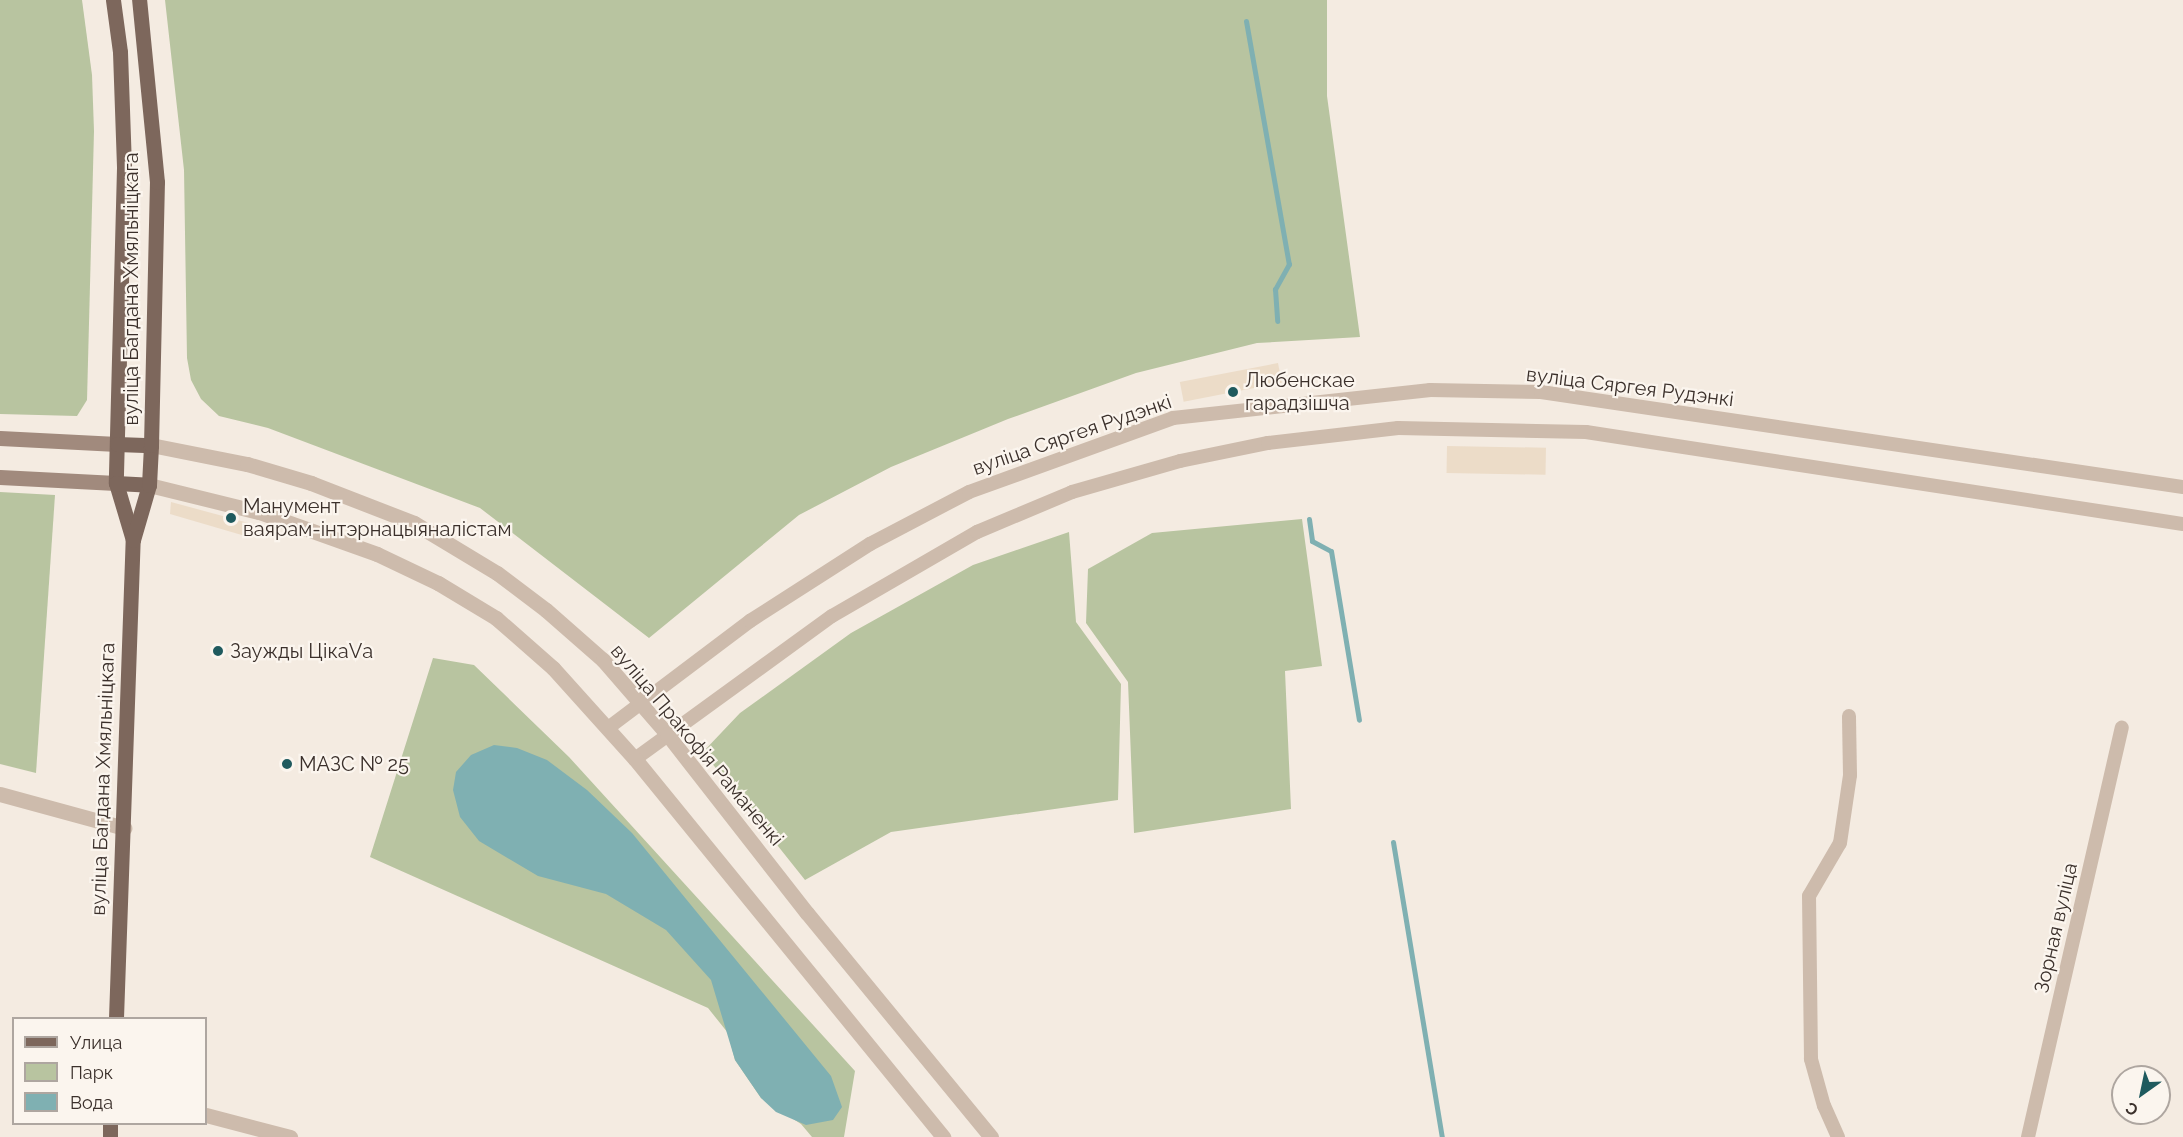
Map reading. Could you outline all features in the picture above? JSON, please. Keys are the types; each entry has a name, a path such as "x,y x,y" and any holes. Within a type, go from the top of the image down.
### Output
{"main road":[{"name":"вуліца Багдана Хмяльніцкага","path":"113,0 120,52 123,168 116,483 133,540"},
{"name":"вуліца Багдана Хмяльніцкага","path":"116,1017 133,540 149,485 151,446 157,182 139,0"},
{"path":"0,438 151,446"},
{"path":"0,477 149,485"}],"street":[{"name":"вуліца Сяргея Рудэнкі","path":"608,728 750,621 870,544 969,492 1173,418 1430,390 1541,392 2183,487"},
{"path":"635,759 832,616 977,532 1072,492 1180,461 1268,443 1398,428 1586,432 2183,524"},
{"name":"вуліца Пракофія Раманенкі","path":"151,446 247,464 311,483 414,523 497,573 546,610 603,660 667,734 807,913 992,1137"},
{"path":"149,485 303,526 377,554 438,583 496,618 553,668 635,759 943,1137"},
{"path":"1838,1137 1824,1106 1811,1059 1809,896 1840,843 1850,775 1849,716"},
{"name":"Зорная вуліца","path":"2028,1137 2122,728"},
{"path":"0,794 124,828"},
{"path":"207,1115 290,1137"}],"green space":[{"path":"0,0 82,0 92,75 94,131 87,400 77,416 0,414"},
{"path":"165,0 1327,0 1327,96 1360,337 1257,343 1136,373 1008,419 891,467 799,515 649,638 480,508 268,428 219,416 201,399 191,380 187,358 184,170"},
{"path":"0,492 55,495 36,773 0,764"},
{"path":"1302,519 1322,666 1285,671 1291,809 1134,833 1128,682 1086,623 1088,569 1152,533"},
{"path":"1069,532 1076,622 1121,684 1118,800 891,832 805,880 703,752 740,713 851,633 973,565"},
{"path":"433,658 474,665 569,757 855,1071 844,1137 812,1137 801,1124 761,1098 735,1060 728,1033 708,1008 370,857"}],"shaded area":[{"path":"1278,363 1282,383 1184,402 1180,382"},
{"path":"1447,446 1546,448 1546,475 1447,473"},
{"path":"171,502 256,525 252,538 170,514"}],"water":[{"path":"494,745 517,748 547,760 587,790 632,833 831,1076 842,1107 833,1120 806,1125 776,1112 761,1098 735,1060 711,980 666,930 606,894 538,876 479,841 460,817 453,790 456,772 471,755"}],"waterway":[{"path":"1246,21 1289,264 1275,289 1277,321"},
{"path":"1309,519 1312,541 1331,551 1359,720"},
{"path":"1393,842 1442,1137"}],"place":[{"name":"Любенскае гарадзішча","path":"1233,392"},
{"name":"Манумент ваярам-інтэрнацыяналістам","path":"231,518"},
{"name":"Заужды ЦікаVа","path":"218,651"},
{"name":"МАЗС № 25","path":"287,764"}]}
